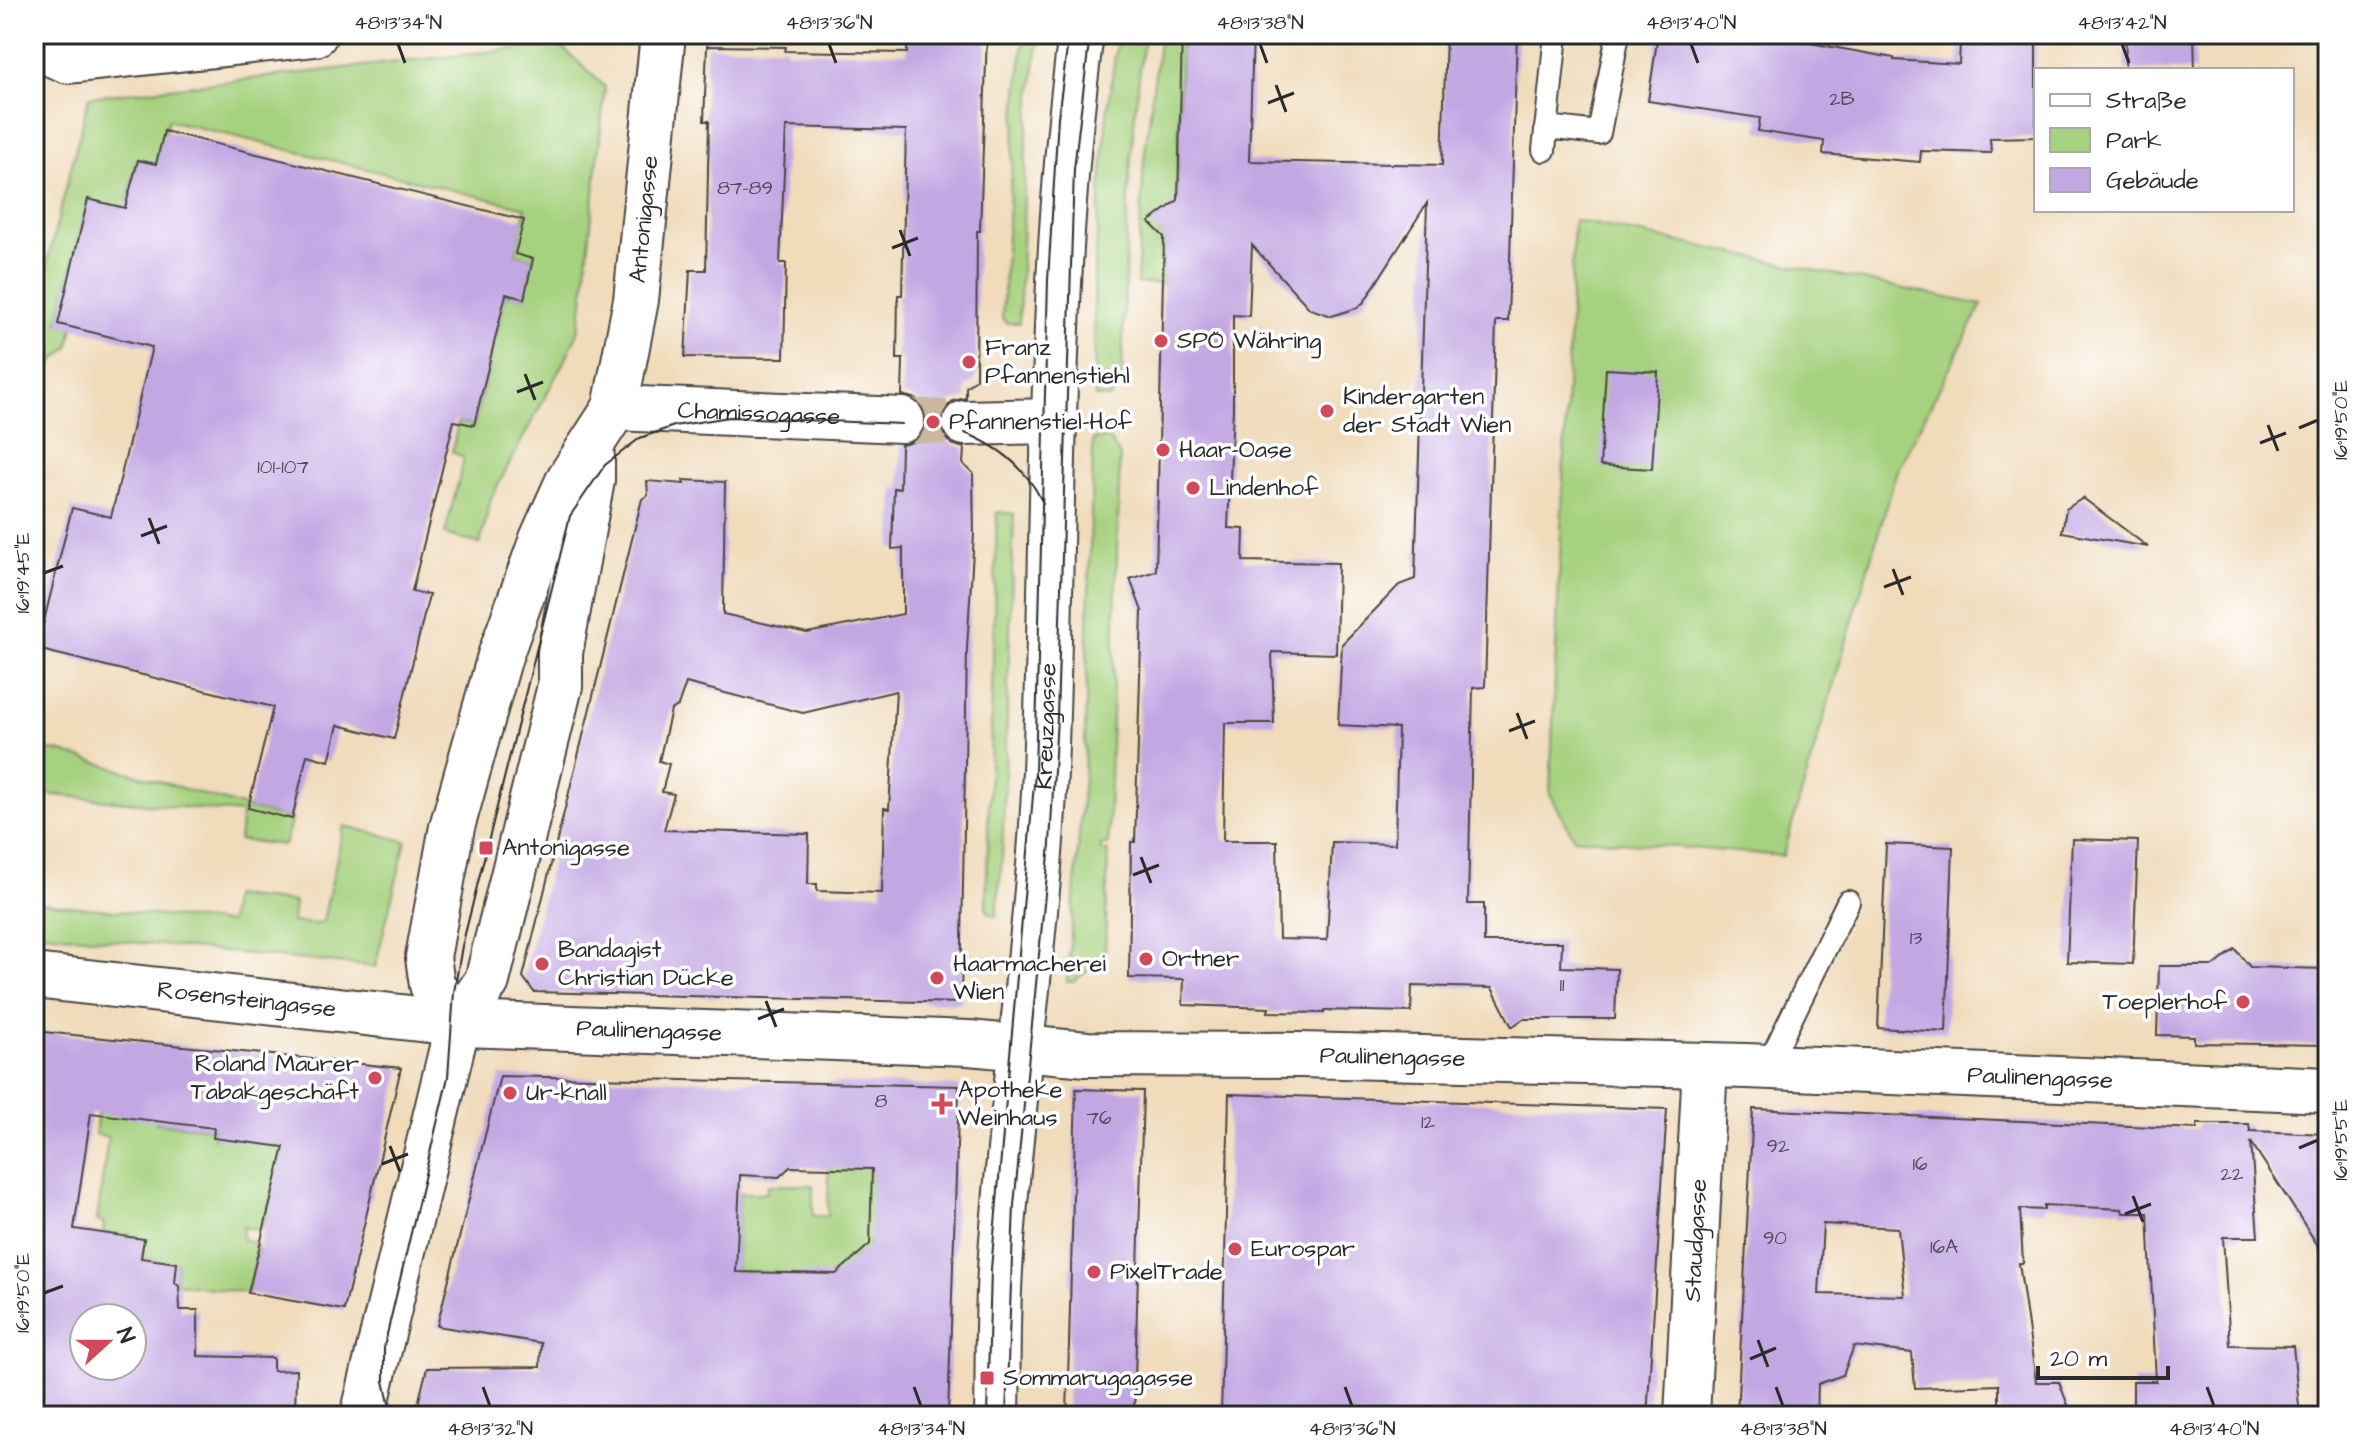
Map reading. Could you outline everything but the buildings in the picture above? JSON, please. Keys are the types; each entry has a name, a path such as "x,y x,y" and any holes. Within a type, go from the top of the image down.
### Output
{"street":[{"path":"34,47 69,61 315,34"},
{"name":"Antonigasse","path":"363,1416 458,1023 487,981 560,686 560,653 592,480 636,300 663,34"},
{"name":"Kreuzgasse","path":"997,1416 1000,1270 1045,775 1058,301 1068,126 1081,34"},
{"name":"Chamissogasse","path":"604,425 902,420"},
{"path":"965,423 1054,421"},
{"name":"Antonigasse","path":"458,1023 432,985 428,957 452,827 500,656 542,539 569,479 604,425"},
{"name":"Rosensteingasse","path":"34,976 458,1023"},
{"name":"Paulinengasse","path":"458,1023 969,1043 1087,1054 1300,1055 1705,1065 2328,1090"},
{"name":"Staudgasse","path":"1687,1416 1705,1065"}],"lane":[{"path":"1544,150 1556,34"},
{"path":"1546,127 1599,133 1618,34"},
{"path":"1767,1067 1848,902"}],"green space":[{"path":"1118,34 1145,34 1131,164 1122,382 1110,398 1095,397 1094,275 1107,113"},
{"path":"1160,34 1181,34 1177,209 1158,231 1164,237 1163,284 1137,283 1144,160"},
{"path":"1038,41 1026,145 1019,323 1007,323 1002,319 1011,182 1023,44"},
{"path":"559,44 605,87 583,303 578,332 570,350 491,498 480,544 445,534 463,463 463,457 452,452 458,422 474,425 506,294 524,298 533,259 515,254 526,208 168,120 156,164 137,160 127,201 144,213 88,200 58,323 73,327 69,347 34,379 34,315 89,97"},
{"path":"1574,220 1982,305 1896,473 1783,856 1574,838 1550,794"},
{"path":"1093,439 1109,439 1120,455 1108,845 1101,845 1101,851 1108,851 1105,957 1073,982 1067,982 1084,777"},
{"path":"997,512 1014,514 1002,859 996,916 989,913 986,906"},
{"path":"34,749 58,751 292,819 284,845 239,840 242,813 34,793"},
{"path":"344,826 406,841 375,967 34,932 34,902 229,923 232,896 294,902 292,922 319,924 323,921"},
{"path":"98,1110 156,1117 156,1123 214,1128 213,1138 274,1135 274,1146 300,1148 288,1194 272,1192 263,1225 257,1230 243,1227 242,1239 255,1243 258,1251 248,1293 175,1283 177,1263 141,1258 143,1239 103,1233 104,1223 97,1221 108,1137 95,1134"},
{"path":"829,1159 872,1169 875,1244 869,1243 869,1251 854,1258 853,1265 861,1276 736,1272 739,1193 767,1193 768,1185 813,1185 813,1216 828,1216"}],"tunnel":[{"path":"902,420 965,423"}],"tram line":[{"path":"987,1416 991,1269 1035,773 1048,280 1058,117 1069,34"},
{"path":"1006,1416 1014,1205 1050,844 1057,717 1074,169 1090,34"},
{"path":"392,1416 384,1381 384,1347 448,1077 454,992 462,946 570,516 605,465 640,438 674,426 729,417 902,424"},
{"path":"965,433 1011,460 1029,480 1043,503"}],"place":[{"name":"SPÖ Währing","path":"1161,341"},
{"name":"Franz Pfannenstiehl","path":"969,362"},
{"name":"Kindergarten der Stadt Wien","path":"1327,411"},
{"name":"Pfannenstiel-Hof","path":"933,422"},
{"name":"Haar-Oase","path":"1163,450"},
{"name":"Lindenhof","path":"1193,488"},
{"name":"Antonigasse","path":"486,848"},
{"name":"Ortner","path":"1146,959"},
{"name":"Bandagist Christian Dücke","path":"542,964"},
{"name":"Haarmacherei Wien","path":"937,978"},
{"name":"Toeplerhof","path":"2243,1002"},
{"name":"Roland Maurer Tabakgeschäft","path":"375,1078"},
{"name":"Ur-knall","path":"510,1093"},
{"name":"Apotheke Weinhaus","path":"942,1104"},
{"name":"Eurospar","path":"1235,1249"},
{"name":"PixelTrade","path":"1094,1272"},
{"name":"Sommarugagasse","path":"987,1378"}]}
